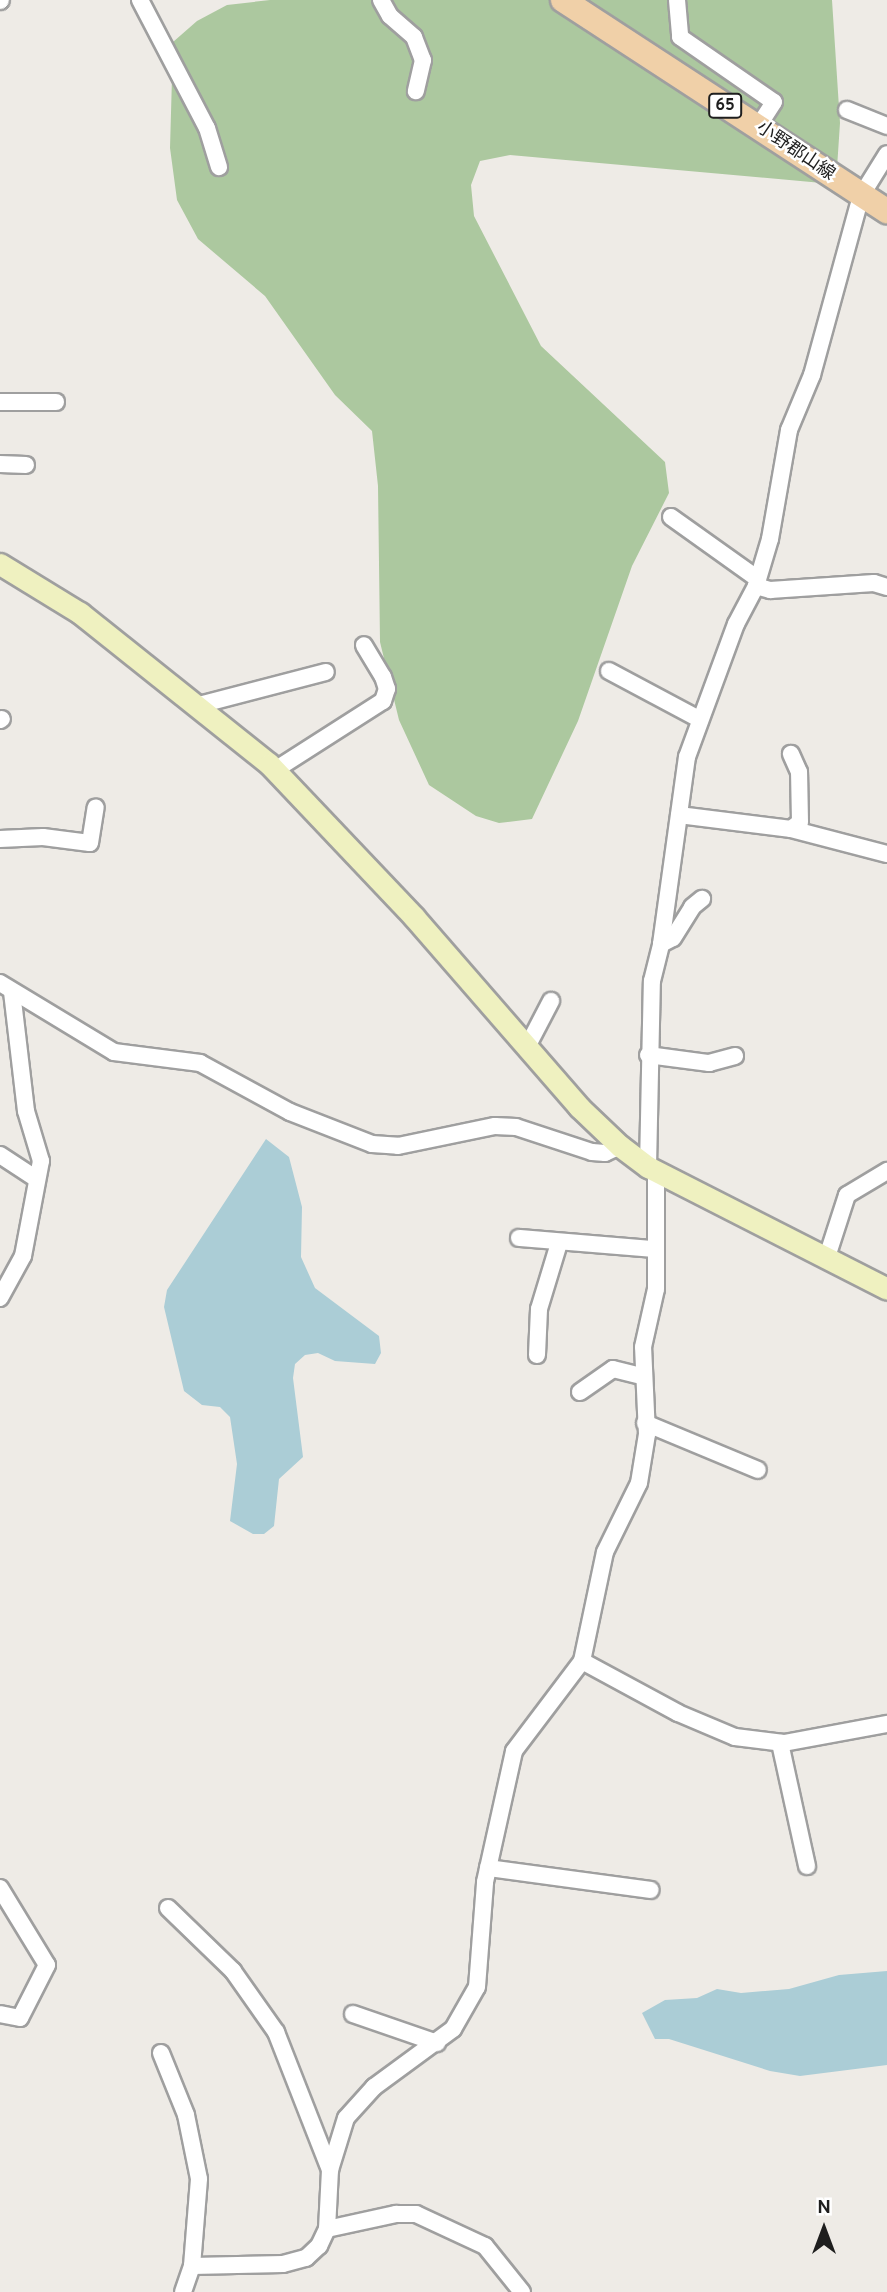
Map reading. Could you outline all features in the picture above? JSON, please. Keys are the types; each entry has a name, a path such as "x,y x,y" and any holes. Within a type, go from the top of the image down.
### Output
{"main road":[{"name":"小野郡山線","path":"563,0 887,211"}],"street":[{"path":"140,0 207,128 219,167"},
{"path":"381,0 390,16 414,37 423,61 415,91"},
{"path":"677,0 680,37 774,102 758,127"},
{"path":"847,110 887,126"},
{"path":"192,2266 283,2264 306,2258 327,2229 330,2171 346,2118 374,2087 453,2029 477,1987 488,1868 514,1751 582,1661 605,1552 639,1483 645,1423 641,1376 656,1289 648,1055 652,981 662,944 687,757 736,624 757,583 789,430 811,375 861,196 887,154"},
{"path":"0,401 57,402"},
{"path":"0,464 26,465"},
{"path":"671,517 770,590 874,583 887,587"},
{"path":"0,564 80,613 199,705 275,771 414,916 527,1047 620,1146 652,1169 887,1289"},
{"path":"275,771 383,701 387,689 383,677 364,645"},
{"path":"609,671 699,719"},
{"path":"199,705 326,672"},
{"path":"791,754 799,772 800,822 791,829"},
{"path":"0,839 43,837 90,843 96,807"},
{"path":"679,815 791,829 887,854"},
{"path":"662,944 673,938 692,907 702,899"},
{"path":"6,988 114,1052 200,1063 290,1112 372,1144 398,1146 495,1126 516,1127 592,1152 606,1153 620,1146"},
{"path":"0,1298 23,1256 41,1150 26,1111 6,988"},
{"path":"527,1047 551,1001"},
{"path":"648,1055 709,1063 736,1056"},
{"path":"0,1155 35,1178"},
{"path":"827,1257 848,1195 887,1171"},
{"path":"519,1238 653,1249"},
{"path":"537,1355 539,1309 559,1243"},
{"path":"580,1392 613,1369 641,1376"},
{"path":"645,1423 758,1470"},
{"path":"582,1661 708,1727 736,1737 780,1743 887,1724"},
{"path":"780,1743 807,1866"},
{"path":"488,1868 651,1890"},
{"path":"0,1888 47,1965 20,2018 0,2014"},
{"path":"168,1908 233,1971 276,2032 330,2171"},
{"path":"353,2014 437,2043"},
{"path":"161,2053 186,2115 196,2159 192,2266 183,2292"},
{"path":"327,2229 396,2214 416,2214 485,2246 522,2292"}],"green space":[{"path":"270,0 832,0 840,123 837,168 822,183 510,155 480,161 471,185 474,216 541,346 665,462 669,493 632,566 578,721 532,819 499,823 476,816 429,785 399,720 380,642 378,486 372,431 335,395 265,296 198,239 177,200 170,148 173,42 197,21 227,5"}],"water":[{"path":"266,1139 289,1157 302,1207 301,1257 315,1288 379,1336 381,1353 375,1364 335,1361 318,1353 305,1355 295,1364 293,1378 303,1457 279,1479 274,1526 264,1534 253,1534 230,1521 237,1464 230,1417 220,1407 202,1405 184,1391 164,1307 167,1290"},
{"path":"887,1971 887,2065 800,2076 770,2071 669,2039 655,2039 642,2013 665,2000 697,1998 717,1989 741,1993 789,1989 839,1975"}]}
